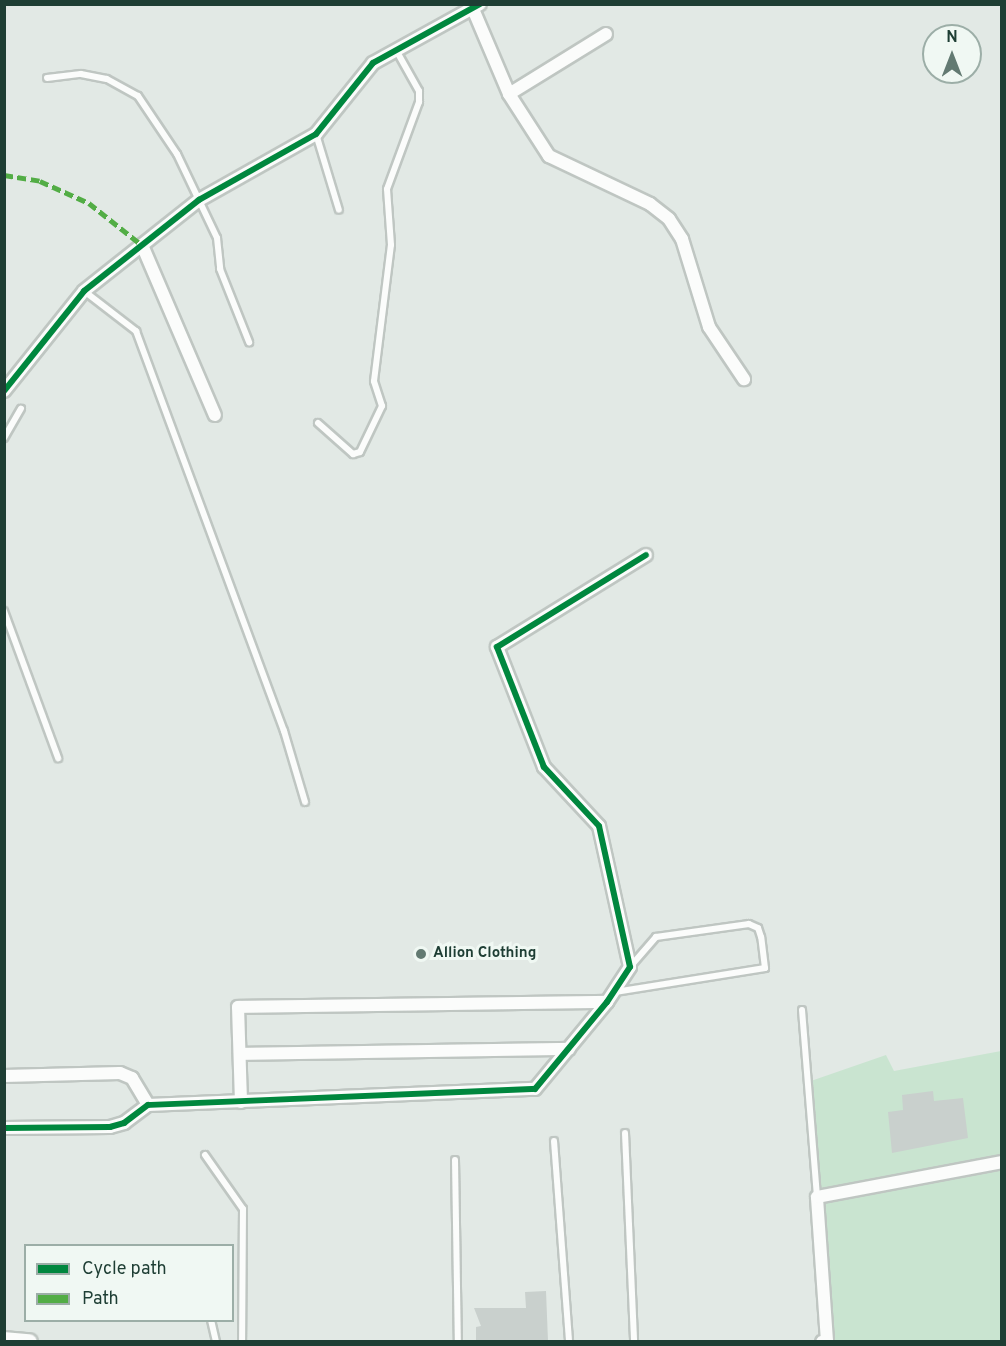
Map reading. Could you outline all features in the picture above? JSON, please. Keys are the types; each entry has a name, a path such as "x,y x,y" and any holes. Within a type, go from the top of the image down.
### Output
{"main road":[{"path":"4,1340 29,1341"}],"street":[{"path":"4,391 84,291 199,200 316,134 372,63 394,47 477,7 509,94 553,159 650,204 669,219 682,239 710,327 744,379"},
{"path":"509,94 606,34"},
{"path":"142,245 215,415"},
{"path":"4,1128 110,1127 124,1123 148,1105 535,1089 611,997 630,967 599,826 544,767 497,647 646,555"},
{"path":"241,1102 238,1007 611,997"},
{"path":"240,1054 569,1049"},
{"path":"4,1076 120,1073 132,1078 148,1105"},
{"path":"822,1341 827,1341 817,1197 1002,1162"}],"lane":[{"path":"318,423 352,454 360,452 382,405 374,381 391,245 387,189 419,102 415,82 394,47"},
{"path":"47,78 81,74 107,79 138,96 162,127 217,238 220,269 249,342"},
{"path":"316,134 339,210"},
{"path":"84,291 136,331 284,731 305,802"},
{"path":"4,438 21,408"},
{"path":"4,611 58,758"},
{"path":"611,997 765,968 758,928 749,924 656,937 630,967"},
{"path":"802,1010 817,1197"},
{"path":"625,1133 634,1341"},
{"path":"554,1141 569,1341"},
{"path":"205,1155 243,1209 242,1341"},
{"path":"455,1160 458,1341"},
{"path":"211,1322 216,1341"}],"green space":[{"path":"1001,1051 1001,1341 831,1341 808,1082 886,1055 894,1071"}],"building":[{"path":"933,1091 934,1101 963,1098 968,1138 892,1153 888,1112 903,1110 902,1095"},
{"path":"546,1291 548,1341 476,1341 476,1327 481,1326 474,1308 526,1308 525,1292"}],"marked path":[{"path":"4,175 40,181 89,203 142,245"}],"cycle path":[{"path":"4,391 84,291 199,200 316,134 373,63 480,4"},
{"path":"4,1128 110,1127 124,1123 148,1105 535,1089 607,1002 630,967 599,826 544,767 497,647 646,555"}],"place":[{"name":"Allion Clothing","path":"421,954"}]}
